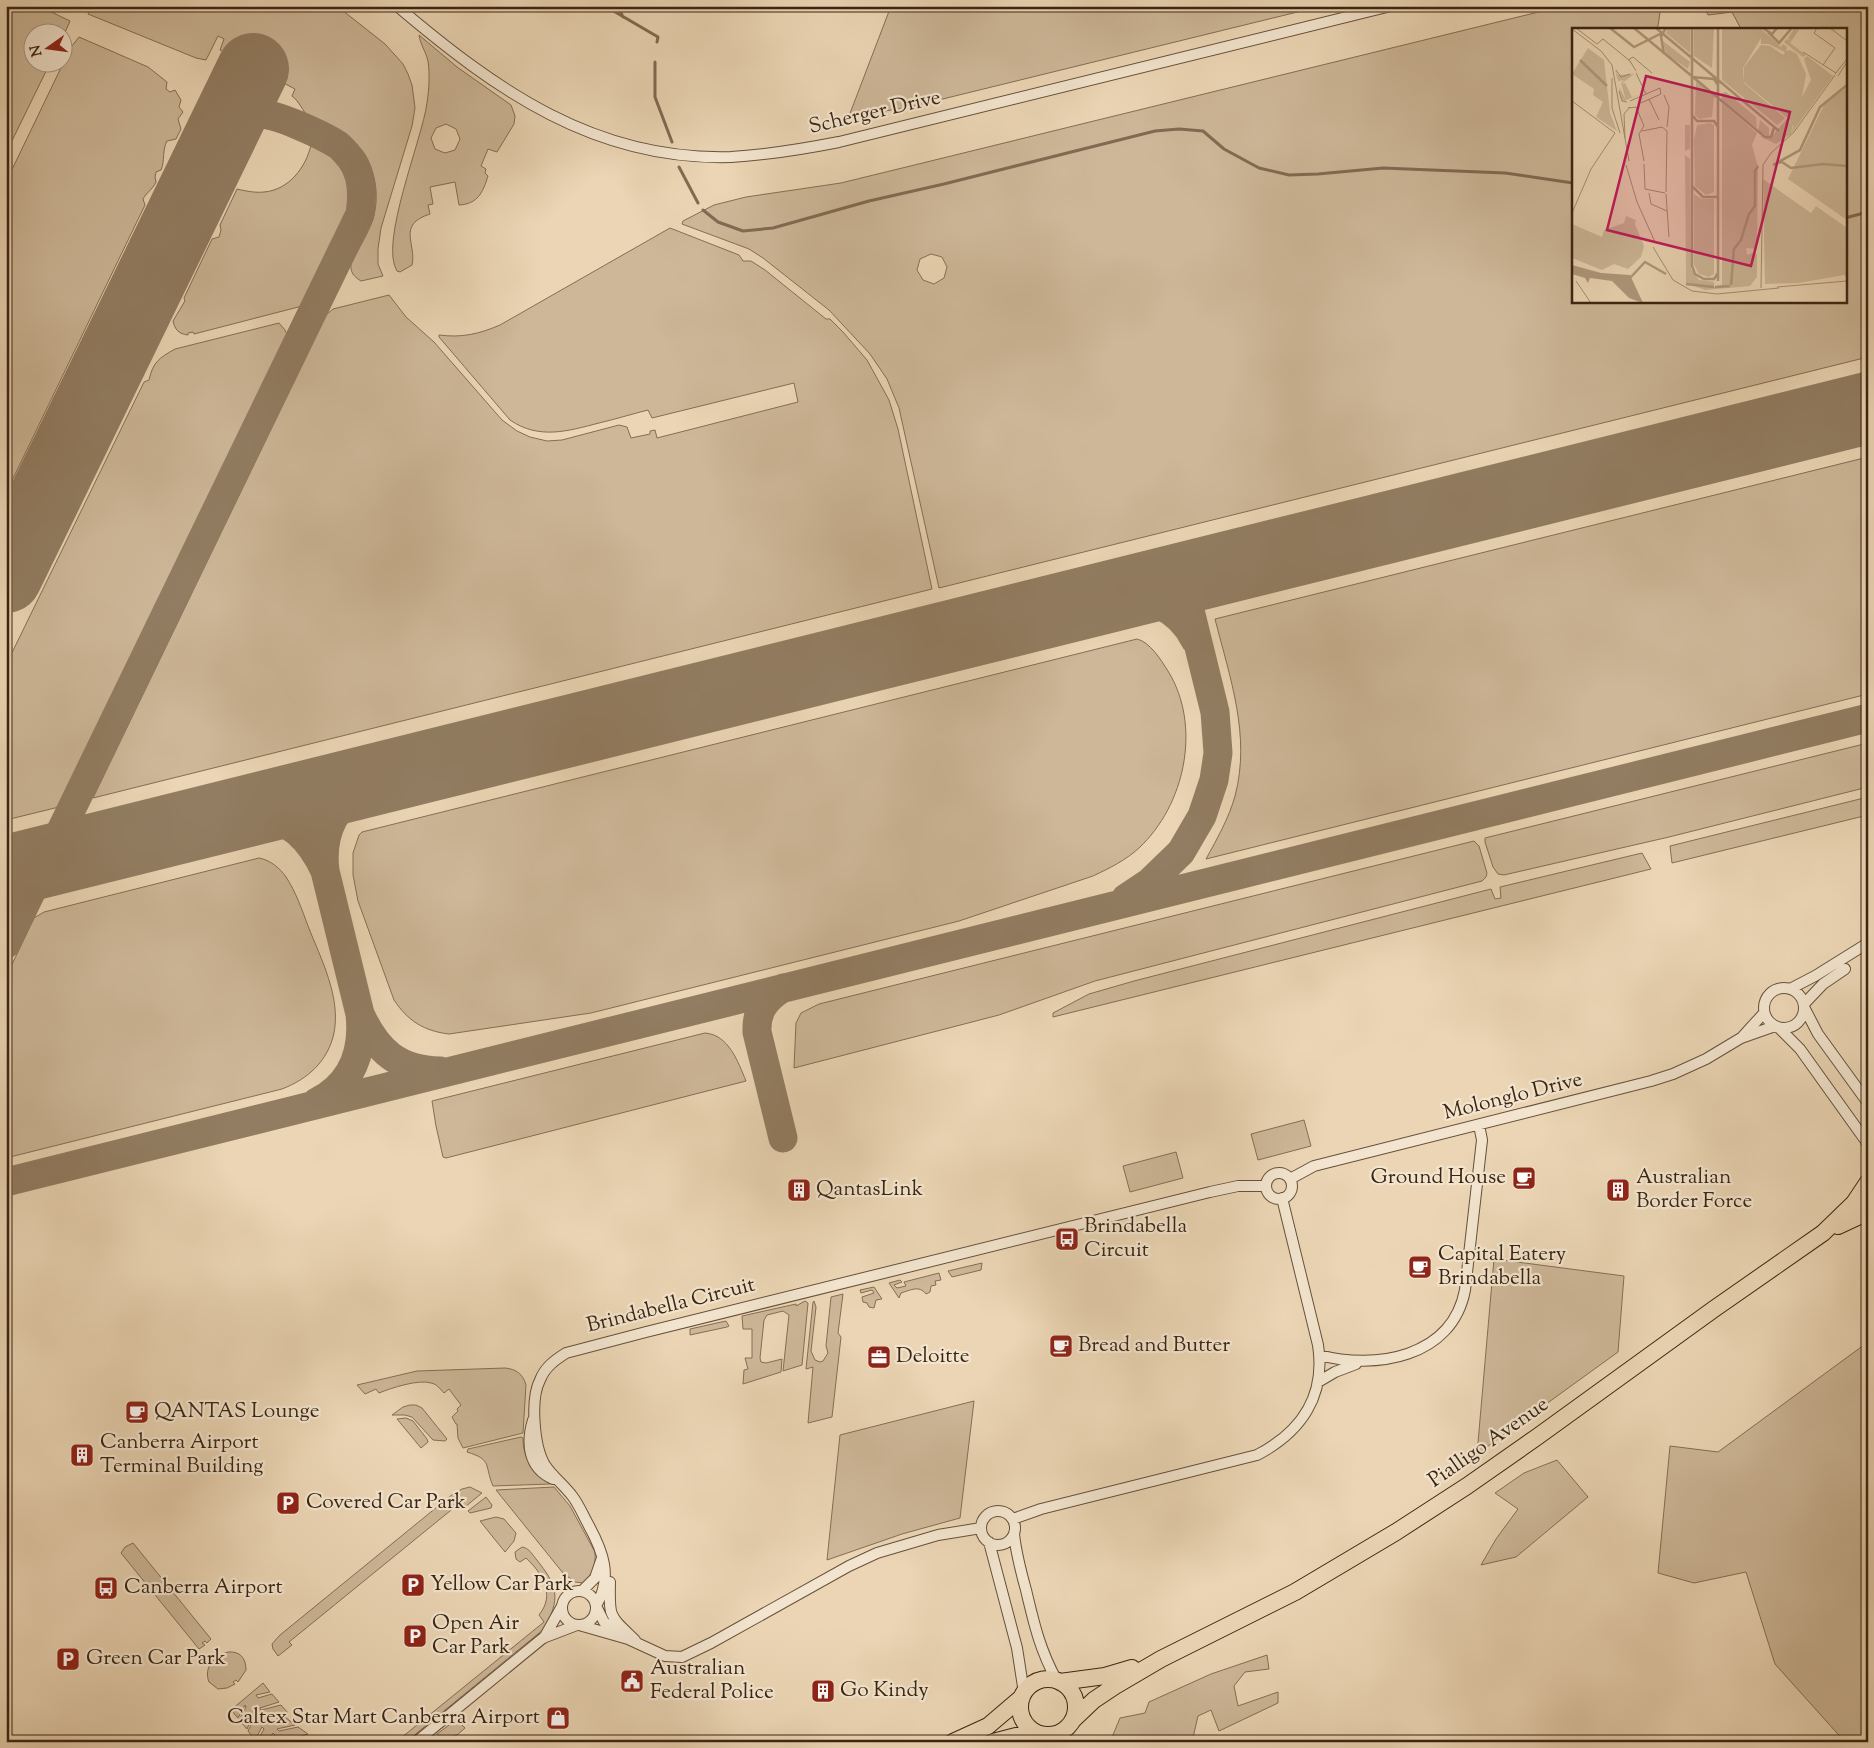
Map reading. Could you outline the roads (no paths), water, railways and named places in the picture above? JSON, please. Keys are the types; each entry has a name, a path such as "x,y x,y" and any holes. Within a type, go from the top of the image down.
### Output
{"main road":[{"name":"Pialligo Avenue","path":"1074,1718 1107,1690 1161,1659 1295,1592 1396,1532 1467,1486 1823,1232 1854,1203 1868,1182"},
{"name":"Pialligo Avenue","path":"1823,1232 1868,1212"},
{"name":"Pialligo Avenue","path":"1059,1681 1105,1676 1161,1659"},
{"path":"953,1742 988,1726 1023,1695 1032,1684 1038,1681 1044,1679 1059,1681 1069,1688 1075,1697 1076,1708 1074,1718 1065,1730 1051,1735 1016,1736 993,1742"},
{"path":"1023,1695 1020,1708 1023,1718 1029,1728 1044,1735"}],"street":[{"name":"Scherger Drive","path":"397,6 471,66 505,90 566,122 603,137 667,153 752,156 790,152 839,142 1391,6"},
{"path":"1790,989 1816,976 1868,943"},
{"path":"1776,1027 1784,1028 1796,1024 1801,1019 1804,1005 1823,984 1845,969"},
{"path":"1868,1103 1818,1034 1800,996 1790,989 1779,988 1771,992 1765,1002 1764,1013 1770,1023 1800,1048 1868,1144"},
{"name":"Molonglo Drive","path":"1741,1038 1764,1013"},
{"name":"Molonglo Drive","path":"1290,1180 1314,1166 1651,1081 1700,1061 1741,1038 1776,1027"},
{"path":"1319,1355 1346,1361 1364,1361 1407,1354 1427,1346 1442,1334 1460,1306 1465,1290 1482,1140 1479,1125"},
{"path":"1283,1173 1290,1180 1291,1190 1287,1196 1274,1198 1270,1195 1266,1186 1269,1177 1283,1173"},
{"name":"Brindabella Circuit","path":"596,1607 603,1592 606,1574 603,1555 597,1539 574,1499 562,1485 543,1474 531,1458 528,1438 539,1381 555,1359 566,1353 734,1310 1210,1192 1238,1186 1266,1186"},
{"path":"1013,1519 1041,1509 1257,1455 1280,1442 1294,1430 1308,1410 1318,1382 1319,1355 1282,1198"},
{"path":"1318,1382 1335,1372 1364,1361"},
{"path":"1023,1695 1017,1648 989,1542 983,1536 981,1528 986,1516 994,1511 1007,1512 1015,1524 1016,1552 1037,1638 1044,1658 1059,1681"},
{"path":"543,1638 568,1594 582,1591 592,1596 604,1622 628,1639 668,1657 687,1656 849,1566 877,1553 938,1535 981,1528"},
{"path":"989,1542 1002,1545 1008,1542 1014,1534"},
{"path":"582,1591 591,1584 598,1573 603,1555"},
{"path":"603,1555 610,1579 609,1604 611,1614 640,1645"},
{"path":"562,1606 565,1617 569,1622 628,1639"},
{"path":"416,1742 543,1638 591,1620 596,1607"}],"waterway":[{"path":"605,6 658,37 657,42"},
{"path":"618,6 623,17"},
{"path":"655,62 655,97 672,142"},
{"path":"703,210 718,222 743,231 773,228 869,201 1155,131 1179,129 1203,131 1224,149 1259,168 1289,175 1383,168 1505,173 1572,183"},
{"path":"679,167 698,203"},
{"path":"1846,218 1868,212"}],"place":[{"name":"Ground House","path":"1524,1178"},
{"name":"QantasLink","path":"799,1190"},
{"name":"Australian Border Force","path":"1618,1190"},
{"name":"Brindabella Circuit","path":"1067,1239"},
{"name":"Capital Eatery Brindabella","path":"1420,1267"},
{"name":"Bread and Butter","path":"1061,1346"},
{"name":"Deloitte","path":"879,1357"},
{"name":"QANTAS Lounge","path":"137,1412"},
{"name":"Canberra Airport Terminal Building","path":"82,1455"},
{"name":"Covered Car Park","path":"288,1503"},
{"name":"Yellow Car Park","path":"413,1585"},
{"name":"Canberra Airport","path":"106,1588"},
{"name":"Open Air Car Park","path":"415,1636"},
{"name":"Green Car Park","path":"68,1659"},
{"name":"Australian Federal Police","path":"632,1681"},
{"name":"Go Kindy","path":"823,1691"},
{"name":"Caltex Star Mart Canberra Airport","path":"558,1718"}]}
